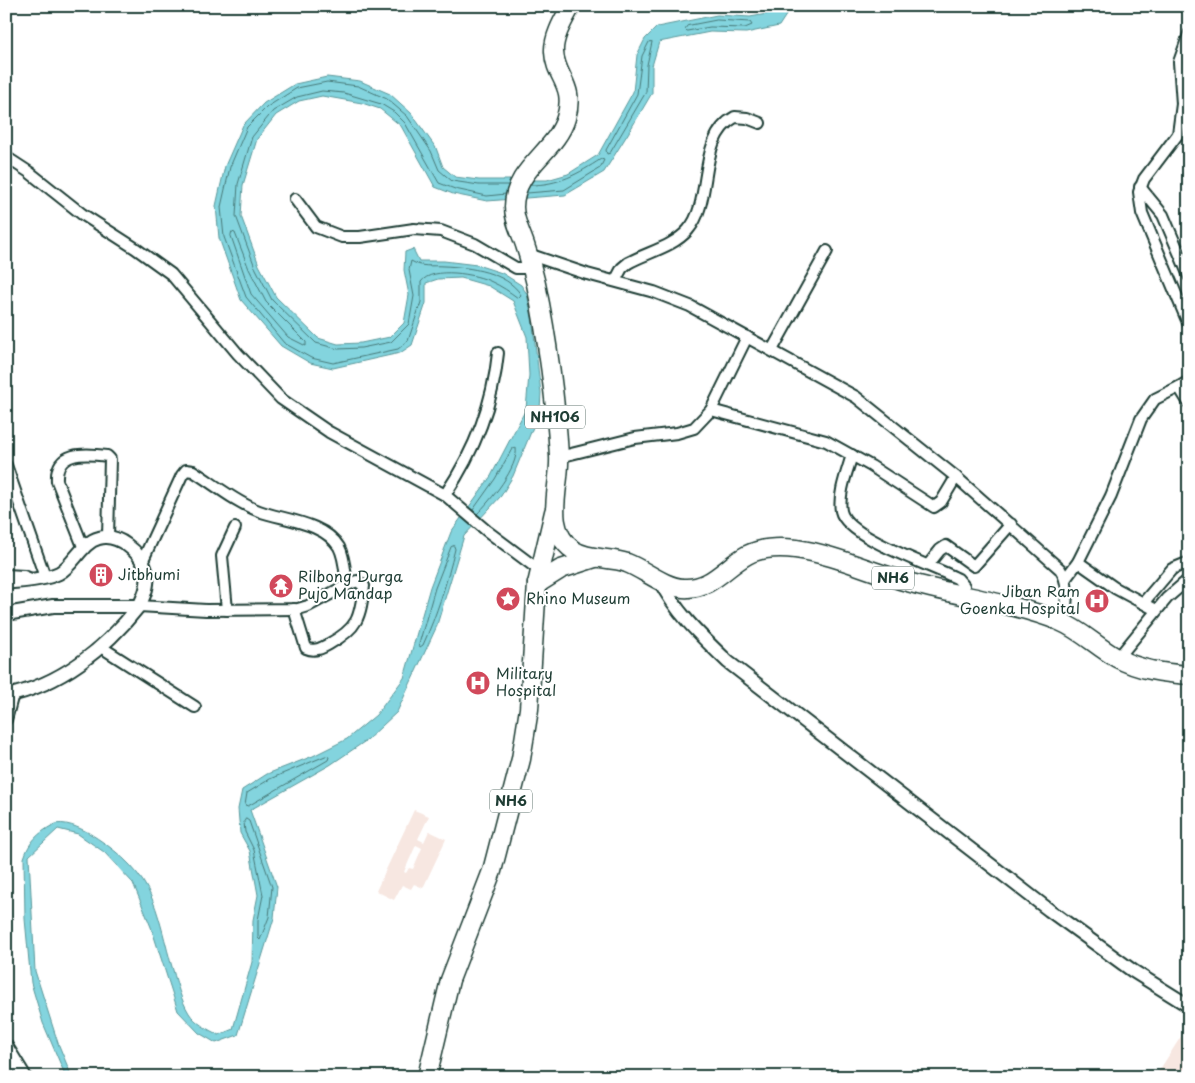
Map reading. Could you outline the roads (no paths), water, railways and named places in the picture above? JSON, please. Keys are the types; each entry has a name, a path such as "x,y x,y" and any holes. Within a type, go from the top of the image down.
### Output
{"highway":[{"name":"NH106","path":"538,577 554,510 559,457 542,316 529,258 515,221 514,205 516,190 522,177 555,139 563,126 567,114 568,90 554,53 560,30 571,6"},
{"name":"NH106","path":"554,510 560,534 567,544 579,553 601,557"},
{"name":"NH6","path":"427,1077 450,980 492,870 521,759 529,709 538,577 561,568 601,557 632,565 675,587 696,588 718,578 746,555 757,551 779,548 821,554 914,584 1027,611 1064,623 1118,658 1150,670 1189,675"}],"street":[{"path":"1189,34 1180,62 1182,104 1178,134 1140,186 1139,199 1142,213 1189,325"},
{"path":"615,281 622,268 628,263 678,240 689,229 700,203 713,145 722,126 735,117 747,118 760,123"},
{"path":"6,157 29,172 82,214 171,274 238,354 281,399 329,432 448,497 538,577"},
{"path":"1140,186 1163,216 1189,276"},
{"path":"295,199 316,227 342,237 360,237 414,228 441,232 474,244 516,268 529,258 654,292 690,306 856,397 1011,524 1049,557 1066,578"},
{"path":"772,350 827,251"},
{"path":"559,457 635,438 686,432 700,424 711,410 747,337"},
{"path":"448,497 472,448 489,406 496,379 498,353"},
{"path":"1064,623 1066,578 1078,562 1111,496 1141,419 1155,399 1189,382"},
{"path":"1179,387 1189,403"},
{"path":"711,410 826,441 852,455 934,507 941,502 956,477"},
{"path":"84,549 57,481 56,470 64,460 83,455 107,456 110,459 108,537"},
{"path":"852,455 840,504 844,519 865,536 958,579 964,586 966,596"},
{"path":"6,465 45,577"},
{"path":"142,562 182,475 186,470 190,470 247,506 309,525 334,541 342,556 347,585"},
{"path":"928,565 940,550 946,546 974,566 1011,524"},
{"path":"227,610 222,556 235,528"},
{"path":"6,583 60,573 96,539 108,537 126,545 142,562 146,570 147,586 139,606 101,647 54,680 10,695 6,720"},
{"path":"1078,562 1115,588 1156,610"},
{"path":"1143,603 1172,568 1189,562"},
{"path":"6,575 24,576 31,579"},
{"path":"659,579 669,598 684,617 728,662 1049,910 1141,976 1189,1006"},
{"path":"1118,658 1156,610 1177,587 1189,579"},
{"path":"6,614 53,606 139,606 227,610 294,609 308,606 357,581 364,586 355,626 345,635 314,650 306,648 294,609"},
{"path":"101,647 195,707"},
{"path":"6,1046 25,1077"}],"water":[{"path":"774,6 792,6 779,26 746,33 710,32 659,42 652,66 652,93 629,132 604,172 565,195 487,201 453,194 435,187 401,126 380,109 362,103 322,96 299,101 276,115 257,139 243,185 241,216 259,265 276,297 318,338 338,344 361,343 390,337 404,323 409,295 404,270 405,252 413,249 419,261 444,261 477,265 502,273 521,285 527,294 532,318 541,393 540,410 513,476 501,496 464,536 436,628 397,712 367,740 330,765 250,810 277,887 274,918 238,1035 216,1043 199,1033 178,1011 151,927 133,883 104,852 78,834 58,829 29,856 35,971 58,1043 72,1077 66,1077 43,1023 31,983 25,919 24,858 31,843 43,831 53,825 62,823 89,833 123,858 143,881 152,899 180,992 189,1013 198,1023 219,1035 233,1029 252,962 253,920 258,895 250,851 240,833 238,809 242,790 267,774 313,756 347,739 376,715 404,678 430,587 451,532 491,476 526,409 529,375 527,337 513,301 489,286 461,278 438,279 426,283 426,303 412,345 400,353 333,368 310,363 281,346 241,300 219,238 216,206 225,166 243,125 264,103 295,84 327,77 360,81 390,94 411,113 436,148 443,167 455,177 479,180 547,180 568,174 598,155 633,92 637,55 645,39 657,27 717,15 750,17 767,14"}],"place":[{"name":"Jitbhumi","path":"101,575"},
{"name":"Rilbong Durga Pujo Mandap","path":"281,586"},
{"name":"Rhino Museum","path":"508,599"},
{"name":"Jiban Ram Goenka Hospital","path":"1097,601"},
{"name":"Military Hospital","path":"478,683"}]}
